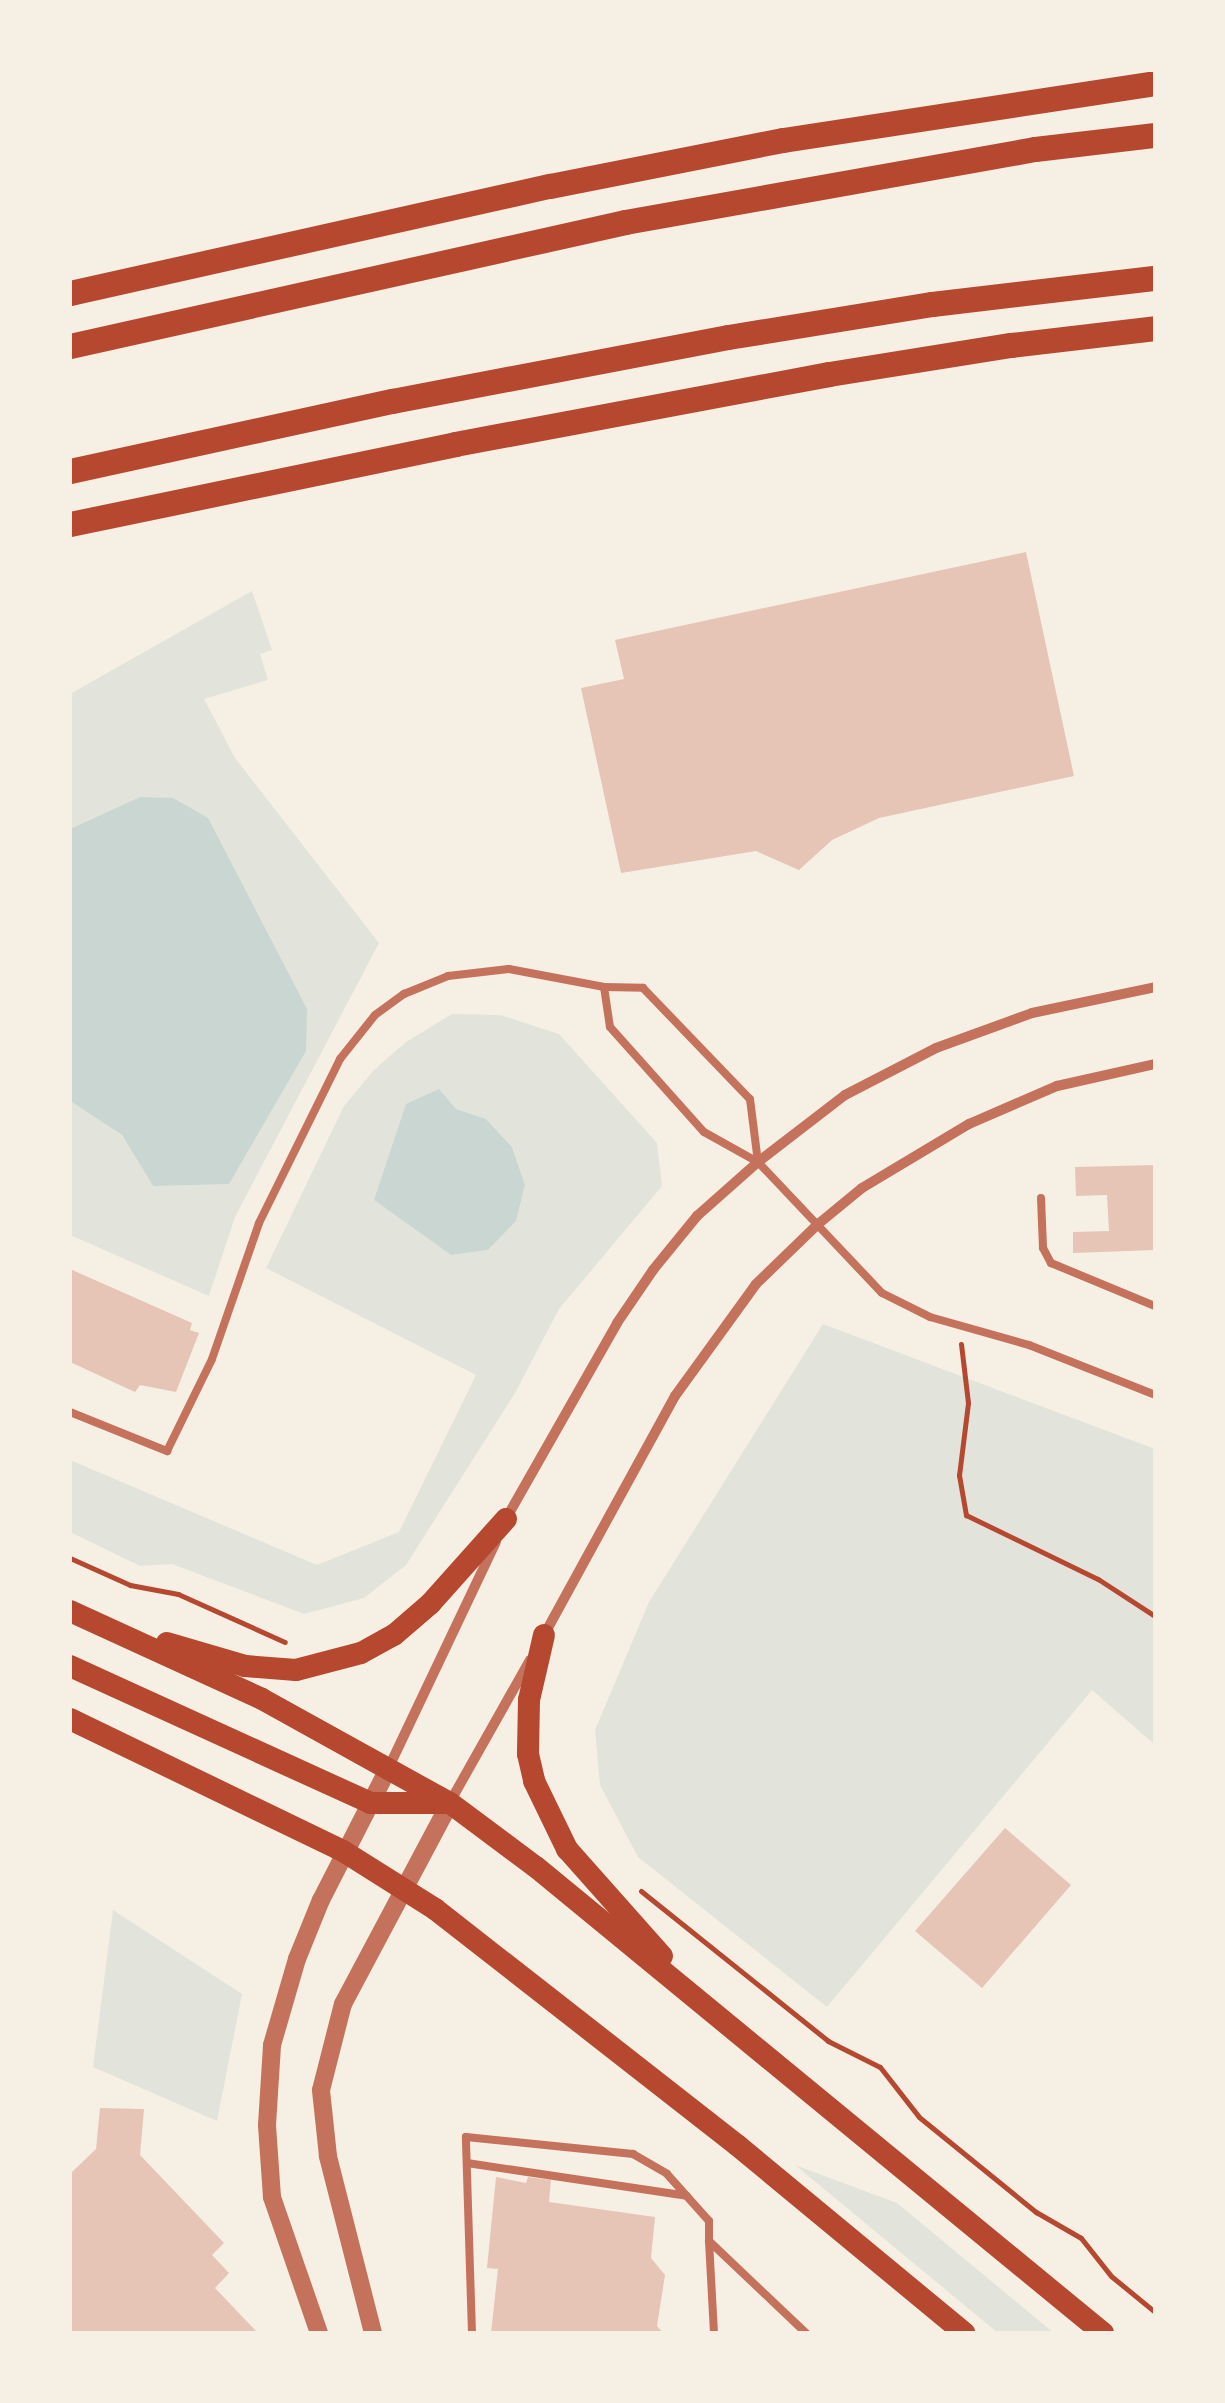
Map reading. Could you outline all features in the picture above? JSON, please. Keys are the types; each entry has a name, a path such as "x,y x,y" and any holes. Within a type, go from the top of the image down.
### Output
{"highway":[{"path":"70,294 550,186 744,147 1155,83"},
{"path":"70,346 625,222 1036,149 1155,135"},
{"path":"70,471 392,401 728,336 932,304 1155,278"},
{"path":"70,526 454,444 829,374 1010,344 1155,328"}],"main road":[{"path":"81,1615 245,1666 296,1670 330,1664 371,1650 394,1635 430,1604 506,1519"},
{"path":"81,1615 262,1700 389,1766 450,1803 708,2006 1103,2333"},
{"path":"544,1635 528,1700 528,1754 550,1818 567,1848 708,2006"},
{"path":"70,1666 370,1803 450,1803"},
{"path":"70,1719 344,1850 402,1887 486,1946 964,2333"}],"street":[{"path":"319,2333 272,2197 268,2109 272,2045 296,1959 344,1850 389,1766 506,1519 617,1323 697,1216 758,1162 845,1095 936,1048 1032,1013 1155,987"},
{"path":"373,2333 328,2156 321,2090 343,2004 402,1887 674,1396 756,1284 862,1188 969,1124 1057,1086 1155,1064"}],"lane":[{"path":"70,1412 166,1452 212,1358 259,1223 340,1059 375,1015 404,994 474,970 536,971 604,987 644,988 750,1099 758,1162"},
{"path":"604,987 610,1027 704,1132 758,1162 882,1293 903,1306 1062,1356 1155,1396"},
{"path":"1041,1198 1043,1248 1051,1263 1155,1306"},
{"path":"472,2333 466,2137 634,2154 667,2174 709,2221 714,2333"},
{"path":"467,2163 686,2196"},
{"path":"709,2241 806,2333"}],"path":[{"path":"962,1326 960,1350 968,1402 960,1476 966,1515 1098,1578 1155,1616"},
{"path":"70,1558 130,1585 178,1594 275,1638 294,1642"},
{"path":"638,1887 828,2041 880,2068 920,2117 1036,2212 1081,2238 1111,2276 1155,2312"}],"shaded area":[{"path":"252,591 272,650 260,654 268,680 204,699 235,758 379,943 235,1217 209,1296 70,1235 70,1101 122,1135 153,1186 140,797 70,829 70,694"},
{"path":"140,797 173,798 208,818 307,1009 306,1051 229,1184 153,1186 122,1135 70,1101 70,829"},
{"path":"452,1014 500,1015 559,1034 657,1143 662,1186 559,1309 515,1393 406,1565 364,1598 304,1614 172,1564 140,1566 70,1532 70,1460 317,1565 399,1532 476,1375 266,1268 344,1106 374,1070 406,1042","holes":["438,1089 456,1109 486,1119 512,1147 525,1185 516,1221 488,1250 451,1255 374,1200"]},
{"path":"439,1089 456,1109 486,1119 512,1147 525,1185 516,1221 488,1250 451,1255 374,1200 406,1104"},
{"path":"823,1324 1155,1449 1155,1745 1092,1690 827,2007 638,1857 600,1785 595,1730 649,1602"},
{"path":"113,1910 242,1994 217,2121 93,2067"},
{"path":"795,2165 897,2203 1054,2333 998,2333"}],"building":[{"path":"1026,552 1074,776 879,818 832,840 799,870 756,851 621,873 581,688 624,679 615,640"},
{"path":"1155,1165 1155,1250 1073,1253 1073,1232 1109,1231 1107,1195 1076,1196 1075,1167"},
{"path":"70,1269 192,1323 190,1330 199,1333 176,1392 140,1385 135,1392 70,1362"},
{"path":"1005,1828 1071,1885 982,1988 915,1931"},
{"path":"100,2108 144,2109 140,2155 224,2243 212,2255 229,2273 215,2288 258,2333 70,2333 70,2174 96,2149"},
{"path":"496,2177 526,2183 528,2177 551,2180 549,2202 655,2217 651,2258 665,2275 657,2326 663,2333 491,2333 498,2269 487,2268"}]}
